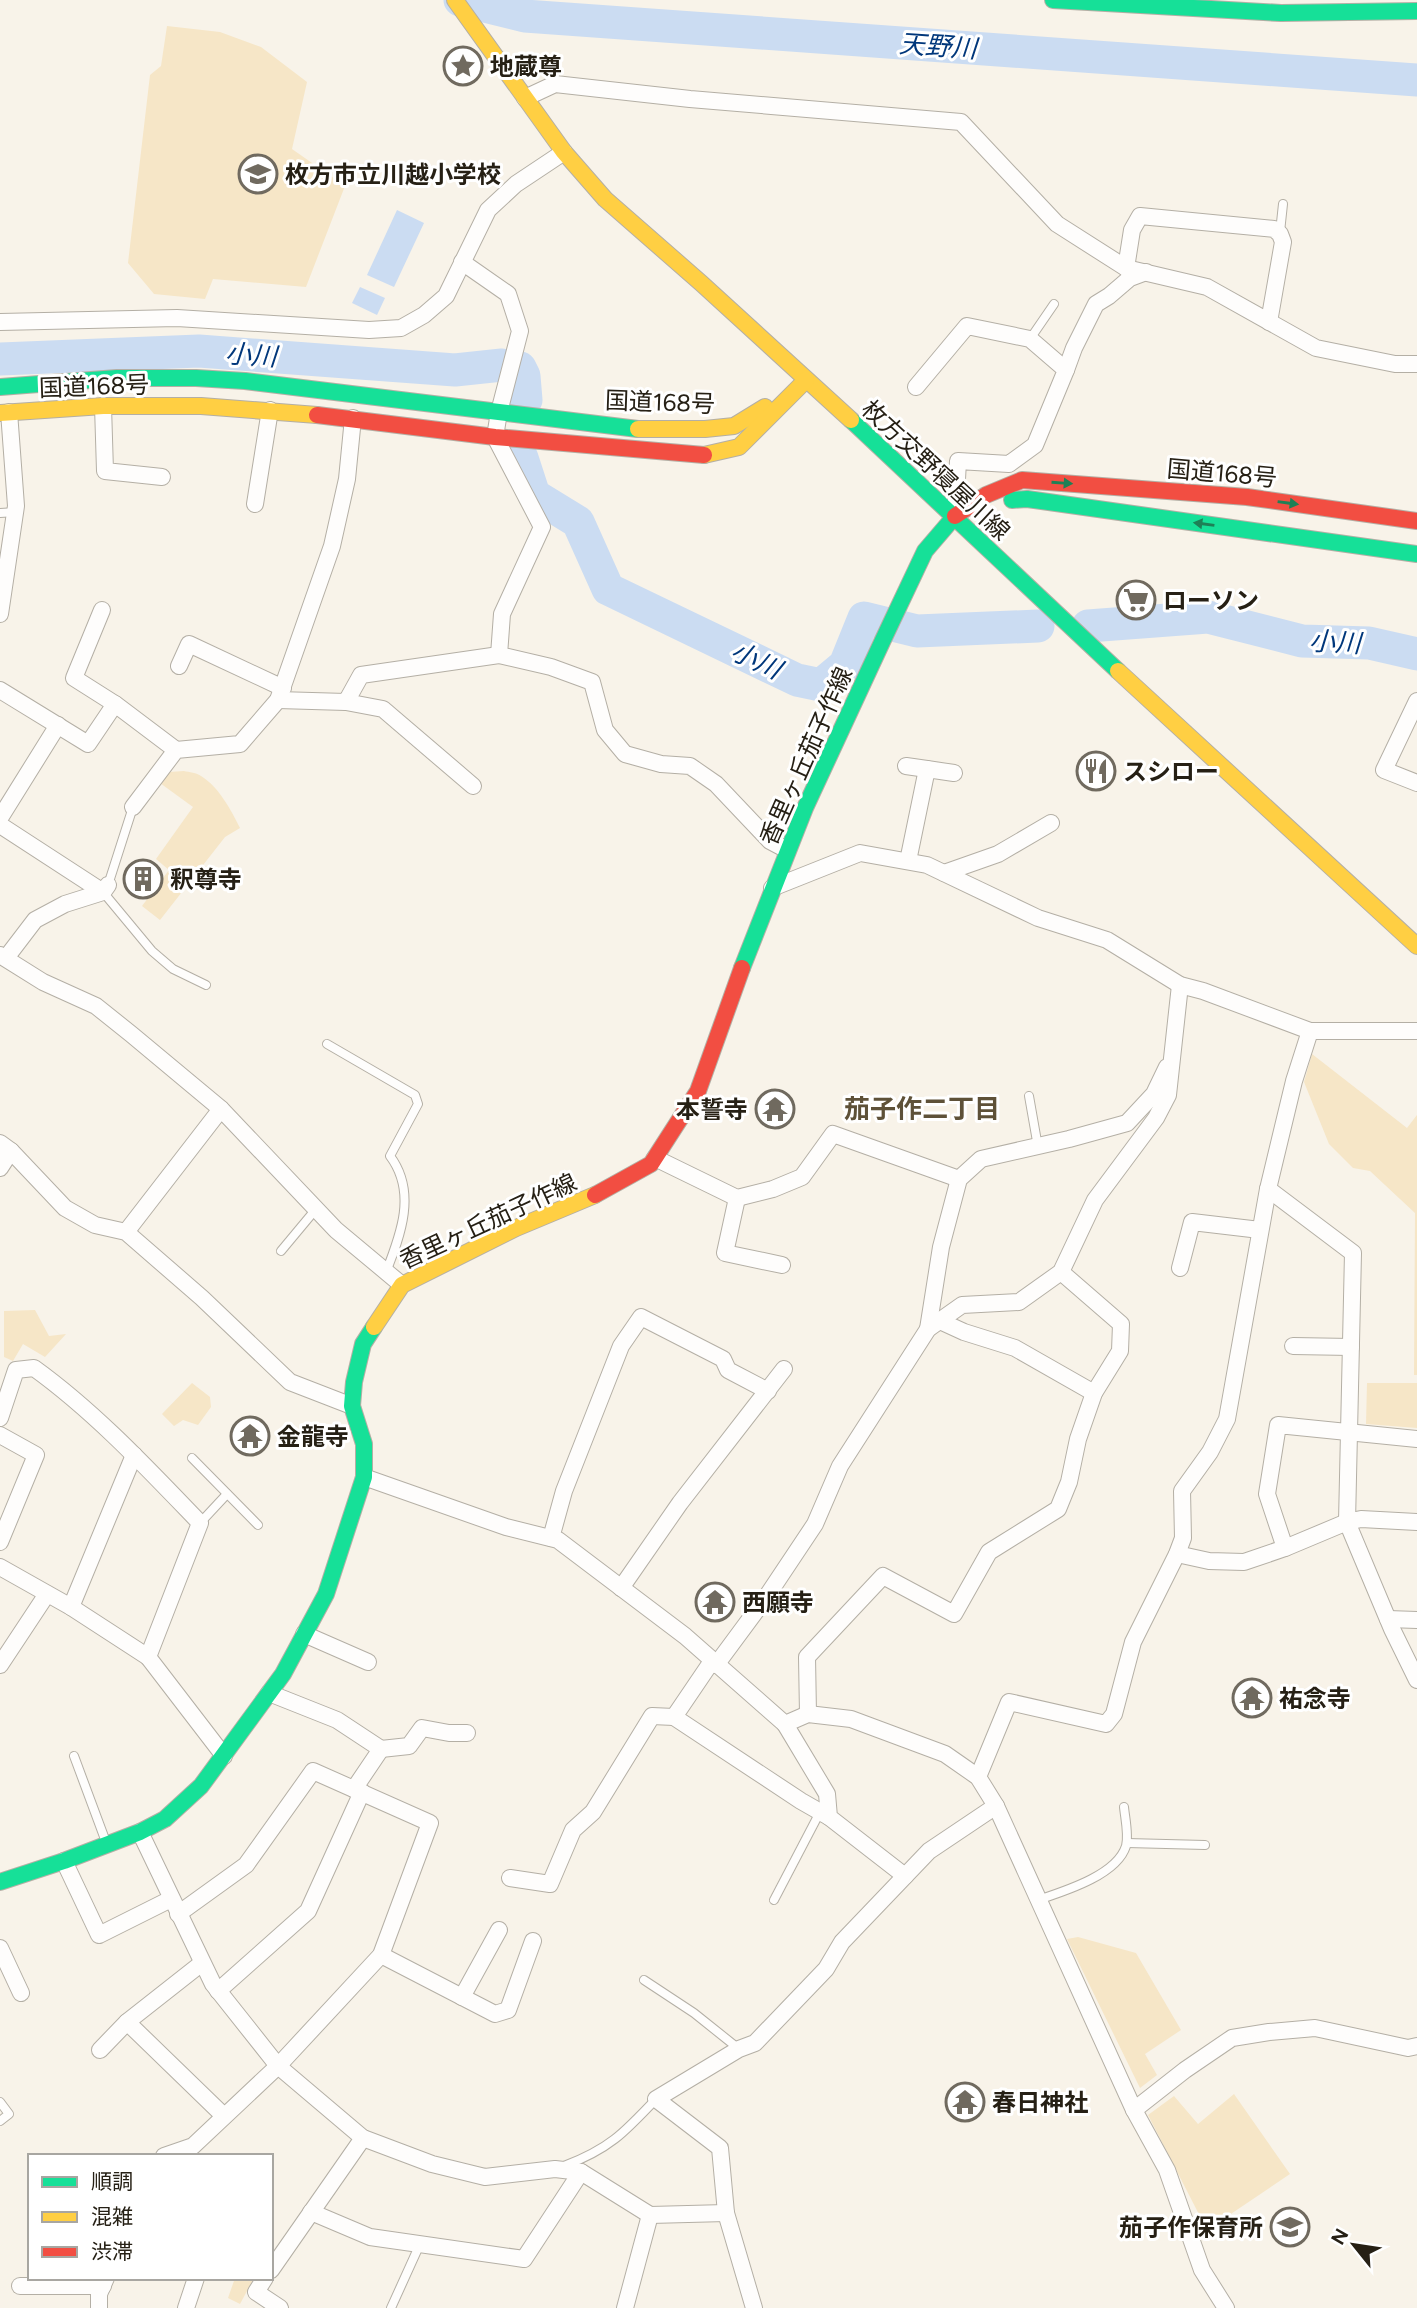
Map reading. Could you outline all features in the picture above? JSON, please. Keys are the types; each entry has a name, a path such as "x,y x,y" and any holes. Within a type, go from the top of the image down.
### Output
{"main road":[{"name":"枚方交野寝屋川線","path":"455,0 564,152 605,199 701,283 955,516 995,557 1417,946"},
{"path":"1053,0 1184,10 1360,15 1417,11"},
{"name":"国道168号","path":"0,387 117,378 196,378 334,391 648,430 734,426 806,380"},
{"name":"国道168号","path":"4,413 103,405 270,410 495,437 701,456 739,447 806,380"},
{"name":"国道168号","path":"955,516 980,496 1000,486 1022,480 1247,497 1417,521"},
{"name":"国道168号","path":"955,516 983,504 1027,499 1417,554"},
{"name":"香里ヶ丘茄子作線","path":"0,1882 140,1832 165,1819 201,1786 283,1674 326,1594 364,1477 364,1444 352,1405 354,1382 363,1344 402,1285 516,1228 592,1197 651,1164 698,1091 772,888 805,808 882,642 925,551 955,516"}],"street":[{"path":"525,97 555,84 690,99 961,122 1057,224 1126,268 1207,287 1317,348 1395,364 1417,363"},
{"path":"0,322 177,318 369,330 401,328 424,315 446,296 488,210 516,184 564,152"},
{"path":"1126,268 1132,230 1140,216 1274,229 1283,242 1269,322"},
{"path":"463,262 508,295 520,331 495,437 542,527 502,614 499,655"},
{"path":"1022,480 1074,348 1096,304 1130,278 1146,272"},
{"path":"916,387 967,326 1030,340 1066,370"},
{"path":"103,405 105,471 162,477"},
{"path":"254,504 270,410"},
{"path":"0,614 8,513 4,413"},
{"path":"102,610 74,678 176,750 240,744 280,694 332,546 347,479 353,418"},
{"path":"955,516 958,461 1009,464 1035,445"},
{"path":"179,666 189,644 280,694 383,709 473,786"},
{"path":"346,702 362,675 499,655 551,667 593,682 605,730 625,754 661,764 690,766 716,784 770,841 788,850"},
{"path":"0,690 88,744 115,705"},
{"path":"1417,701 1384,770 1417,783"},
{"path":"0,818 58,725"},
{"path":"133,807 176,750"},
{"path":"906,766 954,773"},
{"path":"908,861 927,769"},
{"path":"944,873 998,854 1051,823"},
{"path":"0,825 105,889"},
{"path":"772,888 860,853 927,864 1038,918 1107,940 1180,985 1310,1031 1417,1031"},
{"path":"105,889 65,904 35,920 3,956 43,982 96,1006 221,1109 336,1230 402,1285"},
{"path":"674,1717 767,1596 815,1524 839,1466 934,1325 962,1305 1019,1302 1061,1272 1095,1200 1156,1118 1168,1095 1180,985"},
{"path":"978,1777 1009,1702 1106,1724 1114,1714 1133,1642 1183,1538 1182,1491 1210,1452 1227,1419 1268,1189 1294,1081 1310,1031"},
{"path":"934,1325 941,1247 959,1179 981,1159 1127,1123 1154,1094 1171,1059"},
{"path":"127,1232 221,1109"},
{"path":"655,1158 737,1198 773,1189 802,1177 833,1135 959,1179"},
{"path":"5,1147 65,1208 95,1225 127,1232 202,1298 290,1382 352,1405"},
{"path":"0,1168 5,1147"},
{"path":"1268,1189 1353,1253 1347,1522 1417,1681"},
{"path":"737,1198 725,1253 782,1265"},
{"path":"1180,1268 1192,1222 1260,1230"},
{"path":"808,1714 807,1657 883,1576 954,1614 989,1552 1058,1509 1069,1482 1078,1439 1094,1393 1120,1351 1121,1324 1061,1272"},
{"path":"551,1538 565,1491 621,1346 641,1317 723,1359 728,1370 768,1391"},
{"path":"934,1325 1015,1348 1094,1393"},
{"path":"1293,1346 1351,1347"},
{"path":"0,1418 16,1370 34,1368 55,1383 134,1455 200,1523 148,1657"},
{"path":"621,1588 680,1503 784,1369"},
{"path":"1285,1548 1267,1494 1278,1425 1417,1439"},
{"path":"0,1435 36,1455 0,1542"},
{"path":"71,1607 134,1455"},
{"path":"364,1477 506,1527 558,1540 685,1636 785,1724 827,1794 825,1814"},
{"path":"1177,1554 1209,1561 1244,1562 1347,1522 1361,1519 1417,1522"},
{"path":"0,1567 71,1607 148,1657 224,1756"},
{"path":"0,1665 47,1594"},
{"path":"1388,1619 1417,1619"},
{"path":"304,1634 368,1662"},
{"path":"269,1693 337,1720 381,1749 409,1746 422,1728 467,1733"},
{"path":"785,1724 808,1714 851,1719 945,1754 978,1777 996,1806 1134,2110 1167,2170 1202,2270 1226,2308"},
{"path":"509,1878 550,1884 573,1830 593,1812 652,1716 674,1717 825,1814 905,1876"},
{"path":"218,1991 308,1911 358,1791 381,1749"},
{"path":"177,2154 199,2151 224,2116 278,2066 381,1955 430,1823 313,1771 246,1865 178,1914"},
{"path":"754,2308 726,2213 720,2148 656,2099 739,2049 755,2043 826,1969 842,1942 929,1851 996,1806"},
{"path":"140,1832 218,1991 278,2066 363,2138 432,2164 485,2177 555,2169 581,2172 650,2215 726,2213"},
{"path":"64,1861 99,1935 171,1899"},
{"path":"462,1997 499,1930"},
{"path":"381,1955 495,2014 508,2010 533,1941"},
{"path":"0,1948 21,1993"},
{"path":"100,2050 127,2022 202,1963"},
{"path":"127,2022 224,2116"},
{"path":"1134,2110 1232,2038 1315,2028 1408,2048 1417,2046"},
{"path":"273,2267 363,2138"},
{"path":"311,2212 370,2237 524,2259 581,2172"},
{"path":"625,2308 650,2215"},
{"path":"186,2308 195,2280"},
{"path":"264,2280 256,2292 280,2308"},
{"path":"20,2286 105,2282 99,2294 99,2308"}],"lane":[{"path":"1280,234 1283,204"},
{"path":"1030,340 1054,304"},
{"path":"133,807 105,889 152,951 173,969 206,985"},
{"path":"327,1044 415,1095 418,1104 390,1156 398,1167 405,1204 397,1245 386,1272"},
{"path":"1029,1096 1038,1147"},
{"path":"281,1251 316,1209"},
{"path":"192,1458 258,1525"},
{"path":"200,1523 228,1494"},
{"path":"74,1756 107,1844"},
{"path":"1038,1900 1081,1885 1119,1859 1126,1843 1124,1807"},
{"path":"774,1900 825,1814"},
{"path":"1126,1843 1205,1845"},
{"path":"644,1980 694,2013 739,2049"},
{"path":"555,2169 588,2157 620,2138 656,2099"},
{"path":"0,2102 9,2113 0,2121"},
{"path":"391,2308 420,2244"}],"shaded area":[{"path":"167,26 220,32 261,47 307,82 292,149 345,186 306,287 213,279 205,299 154,294 128,263 150,75 161,66"},
{"path":"184,771 199,775 213,786 240,828 225,837 160,920 142,906 169,870 156,859 193,807 160,783 169,772"},
{"path":"1312,1054 1407,1128 1417,1115 1417,1375 1414,1375 1415,1213 1370,1171 1353,1168 1329,1144 1304,1082"},
{"path":"35,1310 49,1336 66,1334 45,1357 23,1344 13,1361 4,1357 4,1311"},
{"path":"192,1383 210,1397 211,1407 198,1425 183,1420 174,1426 162,1414"},
{"path":"1367,1383 1417,1383 1417,1428 1366,1424"},
{"path":"1078,1937 1136,1953 1181,2030 1145,2054 1157,2075 1140,2088 1067,1939"},
{"path":"1234,2094 1290,2174 1207,2230 1148,2115 1174,2096 1198,2124"},
{"path":"234,2280 253,2280 240,2304 228,2298"}],"water":[{"path":"397,210 424,223 394,287 367,275"},
{"path":"360,287 385,298 377,315 352,303"}],"waterway":[{"name":"天野川","path":"460,0 525,16 1417,80"},
{"name":"小川","path":"0,359 199,351 455,370 502,365"},
{"name":"小川","path":"520,368 524,376 526,400"},
{"name":"小川","path":"522,458 534,495 578,522 608,589 797,680 821,685 845,665 864,618 917,631 1038,626"},
{"name":"小川","path":"1088,626 1208,617 1302,641 1369,643 1417,654"}],"traffic: fast":[{"path":"1053,0 1281,13 1417,11"},
{"path":"0,387 117,378 245,381 638,429"},
{"path":"851,420 1118,671"},
{"path":"1012,500 1027,499 1417,554"},
{"path":"742,968 805,808 882,642 925,551 955,516"},
{"path":"0,1882 140,1832 165,1819 201,1786 283,1674 326,1594 364,1477 364,1444 352,1406 354,1382 363,1344 374,1327"}],"traffic: slow":[{"path":"455,0 564,152 605,199 851,420"},
{"path":"704,455 739,447 806,380"},
{"path":"0,413 103,406 201,406 317,415"},
{"path":"638,429 734,426 765,407"},
{"path":"1118,671 1417,946"},
{"path":"374,1327 402,1285 516,1228 595,1195"}],"traffic: jam":[{"path":"317,415 495,437 704,455"},
{"path":"955,516 986,495 1022,480 1247,497 1417,521"},
{"path":"595,1195 651,1164 698,1091 742,968"}],"place":[{"name":"地蔵尊","path":"463,66"},
{"name":"枚方市立川越小学校","path":"258,174"},
{"name":"ローソン","path":"1136,600"},
{"name":"スシロー","path":"1096,771"},
{"name":"釈尊寺","path":"143,879"},
{"name":"本誓寺","path":"775,1109"},
{"name":"金龍寺","path":"250,1436"},
{"name":"西願寺","path":"715,1602"},
{"name":"祐念寺","path":"1252,1698"},
{"name":"春日神社","path":"965,2102"},
{"name":"茄子作保育所","path":"1290,2227"}],"district":[{"name":"茄子作二丁目","path":"922,1109"}]}
